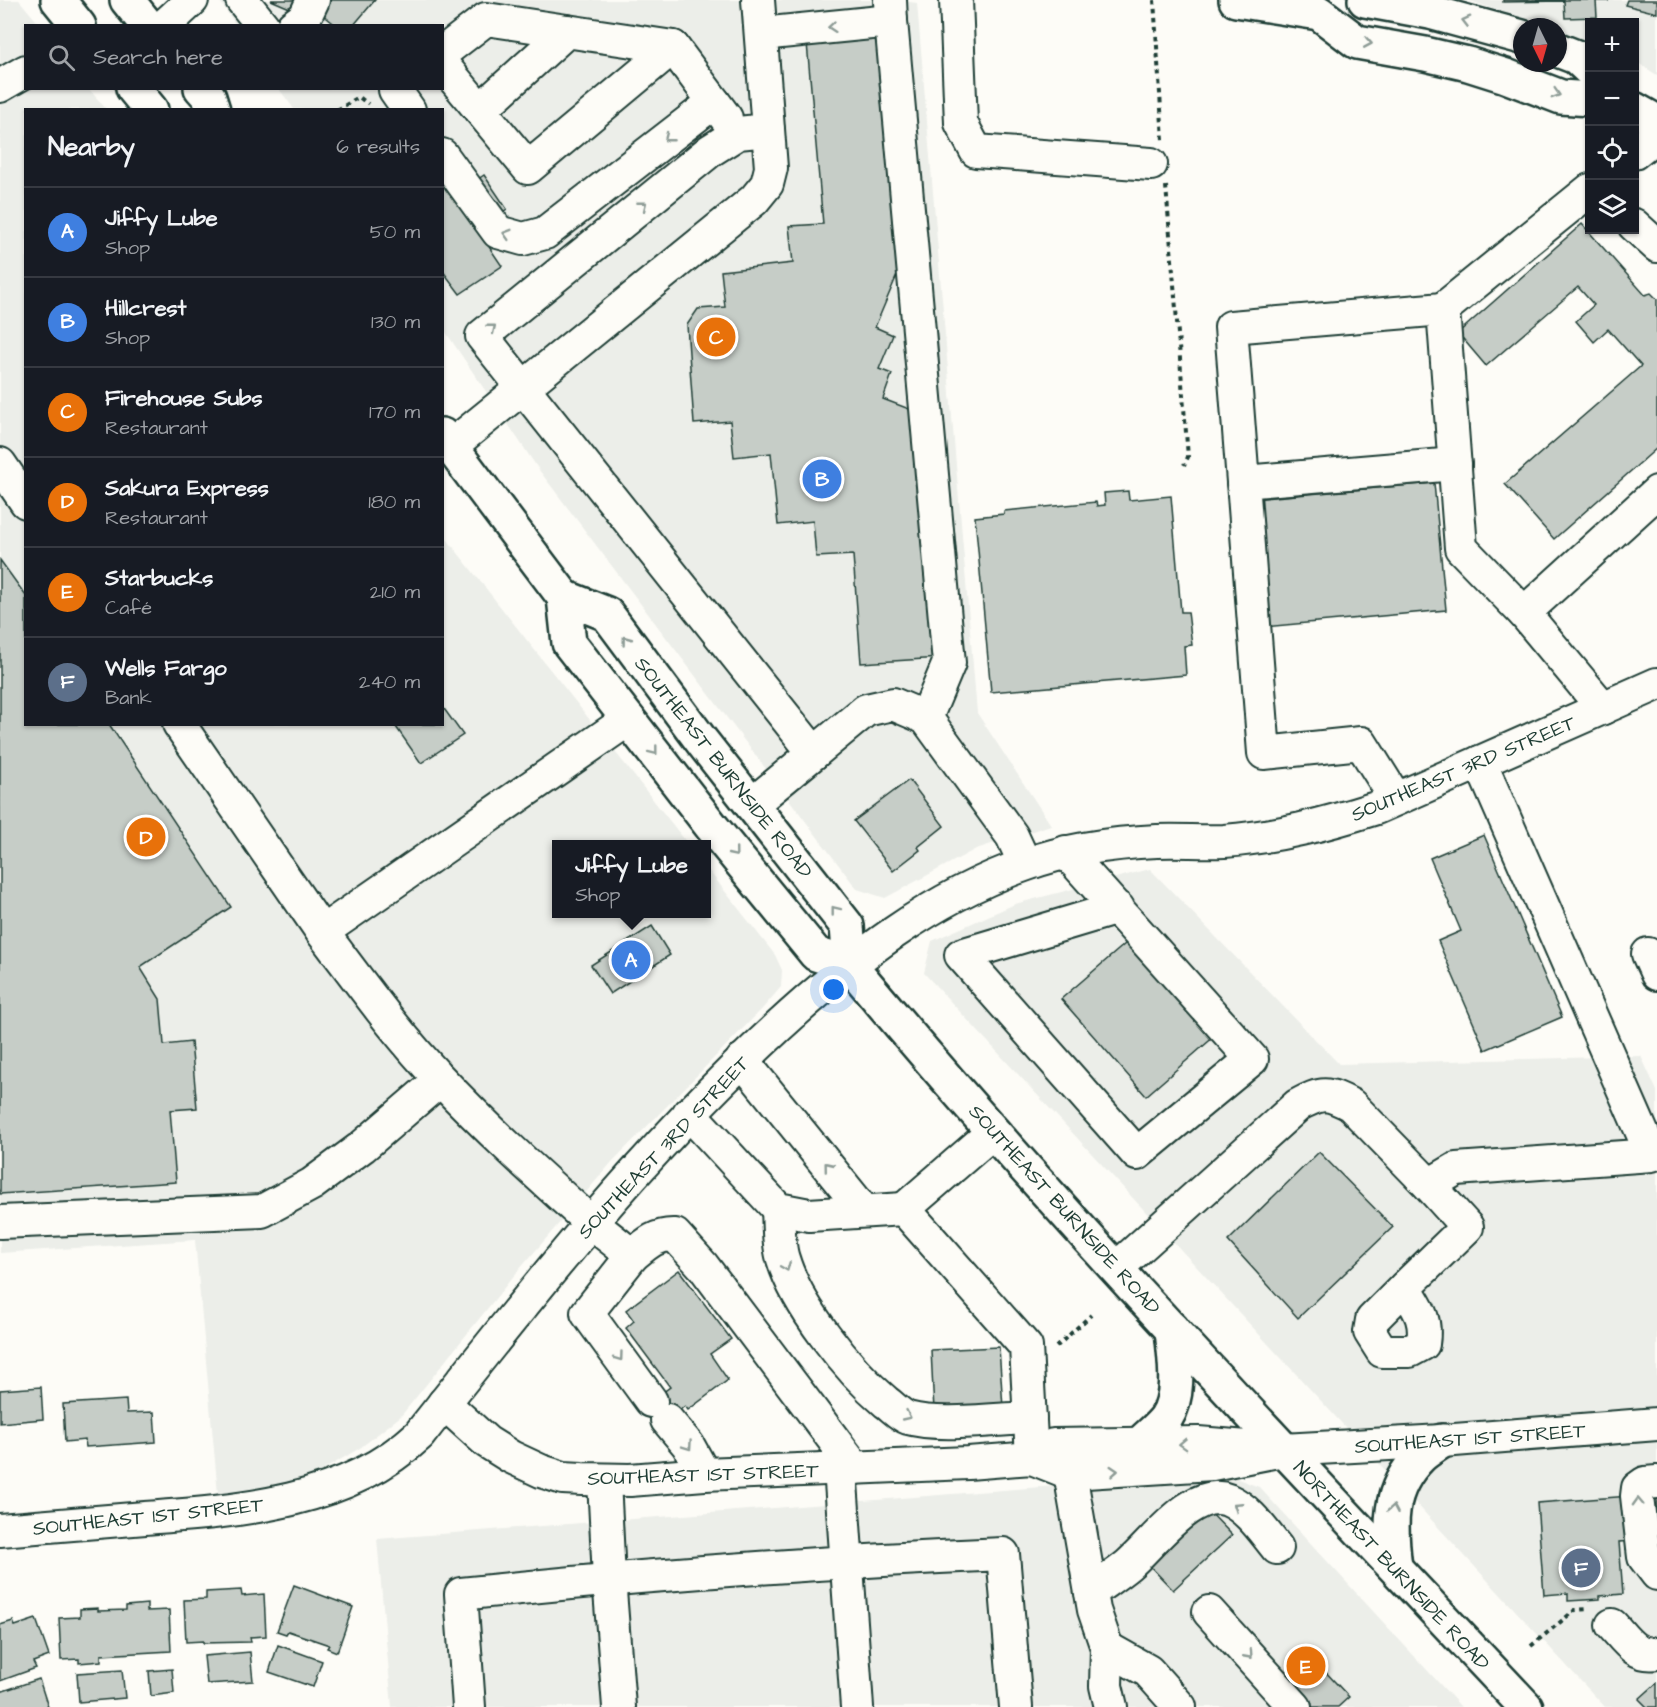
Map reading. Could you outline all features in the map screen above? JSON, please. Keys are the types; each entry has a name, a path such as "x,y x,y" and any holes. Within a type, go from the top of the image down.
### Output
{"main road":[{"path":"58,0 77,24"},
{"path":"127,0 146,24"},
{"path":"156,24 158,0"},
{"path":"1236,0 1329,4 1357,42 1468,64 1561,97 1585,99"},
{"path":"1365,0 1430,12 1513,35"},
{"path":"1567,54 1576,57 1585,65"},
{"path":"135,90 149,108"},
{"path":"1639,111 1657,122"},
{"path":"447,441 564,597 568,643 816,954 850,964"},
{"name":"SOUTHEAST BURNSIDE ROAD","path":"564,597 607,614 751,805 847,926 850,964 993,1132 1283,1450"},
{"path":"1139,1445 1166,1417 1173,1398 1175,1380 1172,1329"},
{"path":"1395,1567 1390,1532 1398,1486 1420,1457 1443,1441"},
{"name":"NORTHEAST BURNSIDE ROAD","path":"1283,1450 1526,1707"}],"street":[{"path":"166,24 192,0"},
{"path":"242,0 261,24"},
{"path":"296,24 305,18 313,0"},
{"path":"447,441 524,388 754,200 767,184 771,168 758,0"},
{"path":"956,0 961,123 976,151 1160,164"},
{"path":"761,34 891,11 949,663 926,718"},
{"path":"444,51 486,19 673,47 738,133"},
{"path":"480,110 567,31"},
{"path":"444,66 528,168 673,47"},
{"path":"0,86 24,72"},
{"path":"444,158 498,232 523,239 545,233 714,102"},
{"path":"768,130 738,133 711,150 482,336 814,753"},
{"path":"1639,150 1657,135"},
{"path":"1396,799 1361,743 1264,753 1231,327 1443,309 1585,194"},
{"path":"1639,229 1657,246"},
{"path":"1443,309 1461,548 1524,613 1603,708"},
{"path":"0,464 24,499"},
{"path":"1243,482 1455,464"},
{"path":"1524,613 1657,492"},
{"name":"SOUTHEAST 3RD STREET","path":"444,1403 591,1222 689,1113 742,1060 850,964 894,932 954,895 1025,864 1066,852 1158,841 1221,841 1266,837 1333,822 1396,799 1657,684"},
{"path":"751,805 866,710 893,704 926,718 1012,836 1025,864"},
{"path":"322,932 629,719"},
{"path":"180,726 322,932 377,1005 440,1080 503,1142 632,1256"},
{"path":"1429,1185 1456,1169 1652,1155 1480,762"},
{"path":"1066,852 1118,908 1252,1059 1137,1154 961,955 1118,908"},
{"path":"742,1060 864,1211"},
{"path":"0,1222 262,1211 312,1185 362,1147 440,1080"},
{"path":"1117,1268 1298,1105 1317,1095 1336,1097 1351,1105 1467,1227 1405,1287"},
{"path":"689,1113 778,1209 809,1215 904,1209 993,1132"},
{"path":"778,1209 782,1258 793,1283 820,1330 852,1368 904,1417 924,1422 1030,1418"},
{"path":"904,1209 1026,1347 1032,1458"},
{"path":"704,1474 688,1445 587,1313 632,1256 652,1239 664,1234 675,1235 703,1266 848,1468 847,1561 857,1707"},
{"name":"SOUTHEAST 1ST STREET","path":"0,1530 226,1511 278,1503 305,1496 349,1479 383,1462 419,1435 444,1403 487,1442 510,1457 563,1478 604,1481 1032,1458 1070,1473 1212,1464 1283,1450"},
{"name":"SOUTHEAST 1ST STREET","path":"1032,1458 1053,1445 1198,1443 1283,1450 1443,1441 1657,1424"},
{"path":"1070,1473 1090,1592 1107,1648 1106,1686 1111,1707"},
{"path":"604,1481 619,1707"},
{"path":"1657,1482 1645,1483 1638,1488 1637,1496 1644,1557 1657,1574"},
{"path":"1090,1592 1128,1565 1189,1506 1212,1497 1225,1499 1239,1506 1277,1548"},
{"path":"469,1707 461,1594 609,1578 847,1561 1003,1554 1016,1707"},
{"path":"1209,1612 1295,1707"},
{"path":"1612,1624 1634,1650 1642,1653 1657,1653"},
{"path":"1107,1648 1148,1671 1180,1707"}],"path":[{"path":"1154,0 1160,164 1188,457 1184,465"},
{"path":"341,108 359,98 394,99"},
{"path":"1027,1359 1056,1347 1091,1315"},
{"path":"1531,1646 1558,1622"}],"shaded area":[{"path":"0,0 19,0 39,24 24,24 24,90 90,90 105,108 24,108 24,726 444,726 444,535 685,840 552,840 552,918 711,918 711,873 775,955 782,970 781,987 612,1162 512,1278 401,1416 360,1448 308,1479 218,1494 195,1240 0,1253"},
{"path":"219,0 894,0 917,3 977,713 1051,825 976,849 885,898 857,889 539,470 444,329 444,108 293,108 280,90 444,90 444,24 235,24"},
{"path":"1467,0 1657,0 1657,75 1639,64 1639,18 1585,18 1585,41 1567,34 1567,18 1520,18"},
{"path":"1150,869 1339,1064 1641,1056 1657,1091 1657,1707 1605,1707 924,973 932,941 1015,904"},
{"path":"1230,1476 1259,1487 1461,1707 392,1707 377,1539 1041,1487"}],"building":[{"path":"271,0 304,0 299,12"},
{"path":"325,0 375,0 355,24 334,24 317,10"},
{"path":"1503,0 1608,0 1596,1 1597,17 1565,18 1564,1 1503,2"},
{"path":"1627,0 1657,0 1657,13 1625,5"},
{"path":"885,35 906,254 875,327 893,335 879,369 892,374 883,399 917,412 940,658 861,663 853,555 816,557 813,521 778,525 771,453 734,457 730,421 694,424 687,325 698,309 725,307 721,271 793,263 789,226 823,224 807,43"},
{"path":"484,175 507,209 477,229 502,266 460,294 444,273 444,180 455,195"},
{"path":"1582,224 1585,227 1585,234 1591,234 1645,295 1651,293 1657,299 1657,448 1554,539 1505,484 1641,366 1608,329 1594,342 1576,321 1594,305 1578,287 1486,366 1458,333"},
{"path":"1434,483 1446,610 1264,627 1252,499"},
{"path":"1128,491 1129,500 1171,496 1181,612 1188,612 1192,645 1184,646 1186,675 991,692 975,517 1004,514 1004,511 1096,502 1097,506 1105,505 1104,493"},
{"path":"0,560 24,593 24,726 110,726 231,907 140,967 160,999 164,1045 191,1042 197,1108 170,1110 176,1182 0,1194"},
{"path":"444,709 463,735 421,763 395,726 444,726"},
{"path":"909,780 944,826 918,847 920,850 893,871 854,821"},
{"path":"1484,835 1562,1017 1485,1050 1438,941 1461,931 1430,858"},
{"path":"652,926 670,955 610,994 591,965"},
{"path":"1132,938 1216,1035 1146,1096 1061,999"},
{"path":"1319,1152 1393,1227 1298,1318 1228,1241"},
{"path":"679,1270 731,1339 710,1354 728,1380 688,1410 685,1406 659,1426 644,1406 670,1387 626,1328 634,1321 626,1310"},
{"path":"999,1347 1003,1408 934,1411 931,1350"},
{"path":"41,1387 43,1419 0,1423 0,1390"},
{"path":"126,1400 127,1413 154,1412 156,1442 86,1447 85,1440 65,1442 63,1404"},
{"path":"1657,1494 1657,1539 1619,1542 1623,1594 1600,1596 1600,1599 1568,1601 1568,1593 1544,1595 1537,1503"},
{"path":"1206,1508 1232,1535 1173,1590 1146,1562"},
{"path":"294,1585 353,1607 337,1652 327,1648 329,1645 288,1631 286,1634 277,1631"},
{"path":"241,1590 242,1596 264,1594 266,1636 250,1637 251,1642 186,1642 184,1600 206,1599 206,1592"},
{"path":"147,1604 147,1611 169,1610 171,1651 101,1655 101,1661 79,1663 79,1659 61,1660 59,1618 80,1617 80,1609 126,1610 126,1606"},
{"path":"36,1619 49,1656 33,1662 36,1668 0,1681 0,1625 13,1621 15,1626"},
{"path":"278,1645 322,1661 313,1687 269,1672"},
{"path":"250,1652 253,1681 207,1684 204,1656"},
{"path":"1307,1652 1349,1697 1338,1707 1302,1707 1277,1680"},
{"path":"172,1669 174,1693 151,1696 149,1671"},
{"path":"122,1670 125,1698 79,1702 77,1673"},
{"path":"39,1679 48,1707 0,1707 0,1692"},
{"path":"1657,1683 1657,1707 1647,1707 1639,1699"}],"place":[{"name":"Firehouse Subs","path":"716,337"},
{"name":"Hillcrest","path":"822,479"},
{"name":"Sakura Express","path":"146,837"},
{"name":"Jiffy Lube","path":"631,960"},
{"name":"Wells Fargo","path":"1581,1568"},
{"name":"Starbucks","path":"1306,1666"}]}
